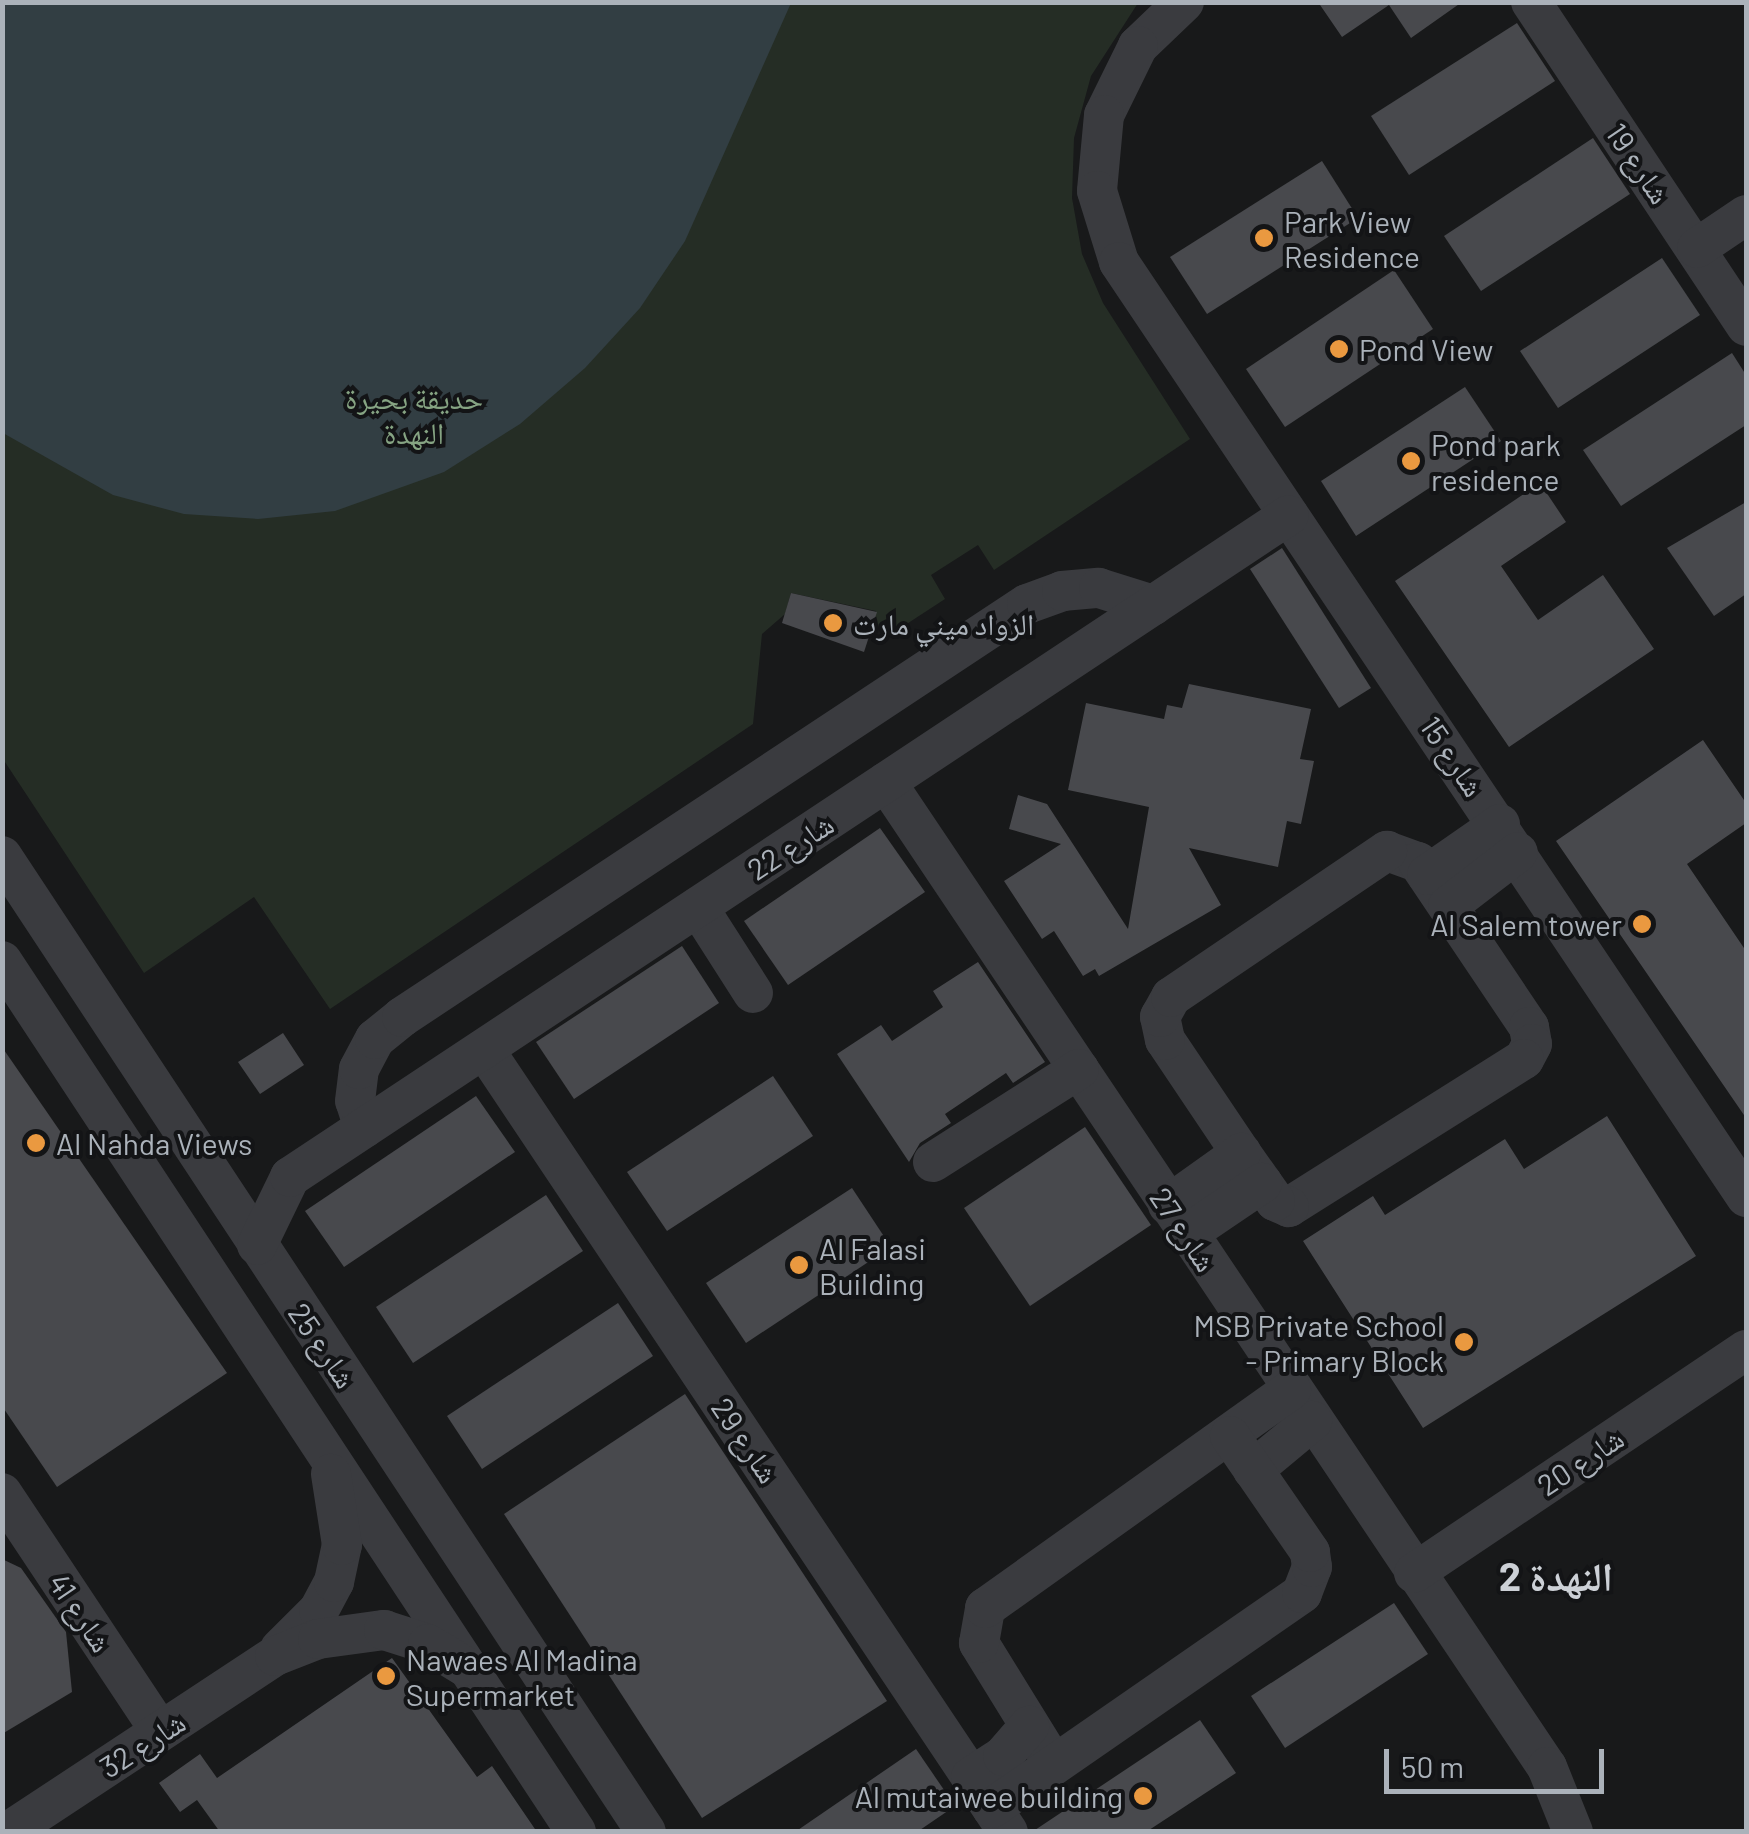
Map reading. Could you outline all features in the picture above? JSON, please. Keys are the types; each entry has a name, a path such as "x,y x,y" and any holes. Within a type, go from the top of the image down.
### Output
{"street":[{"name":"شارع 15","path":"1184,2 1154,27 1124,67 1098,142 1098,190 1108,239 1746,1196"},
{"name":"شارع 15","path":"1158,316 1124,223 1122,149 1150,69 1205,2"},
{"name":"شارع 19","path":"1531,2 1746,326"},
{"path":"1697,248 1746,215"},
{"name":"شارع 22","path":"290,1177 1289,515"},
{"path":"364,1128 355,1102 359,1069 375,1039 402,1017 1027,604 1062,591 1098,588 1153,606"},
{"name":"شارع 27","path":"886,782 1514,1726 1547,1767 1574,1832"},
{"path":"1438,891 1509,838"},
{"path":"1404,852 1438,891 1529,1028 1530,1052 1303,1204 1282,1205 1252,1168 1165,1040 1164,1006 1379,854 1404,852"},
{"name":"شارع 25","path":"2,856 646,1832"},
{"path":"698,906 753,993"},
{"name":"شارع 25","path":"2,961 576,1832"},
{"name":"شارع 29","path":"484,1048 990,1805"},
{"path":"933,1162 1079,1069"},
{"path":"1178,1219 1252,1168"},
{"path":"211,1175 251,1181 290,1177"},
{"path":"257,1246 290,1177"},
{"name":"شارع 20","path":"1414,1573 1746,1350"},
{"path":"1054,1763 979,1643 986,1608 1230,1436 1301,1406"},
{"path":"1254,1470 1301,1406"},
{"path":"990,1805 1302,1593 1312,1567 1310,1552 1230,1436"},
{"name":"شارع 32","path":"275,1656 319,1610 340,1564 341,1526 327,1456"},
{"name":"شارع 41","path":"2,1493 160,1731"},
{"name":"شارع 32","path":"8,1832 275,1656 332,1635 384,1630 428,1644 469,1670"},
{"path":"990,1805 1003,1756 1029,1726"},
{"name":"شارع 27","path":"1514,1726 1552,1832"}],"green space":[{"name":"حديقة بحيرة النهدة","path":"2,3 1138,3 1091,76 1074,138 1072,198 1082,254 1103,303 1190,439 994,570 978,545 931,575 945,599 899,629 872,626 876,611 791,593 785,614 762,634 753,724 330,1009 254,897 144,973 3,759"}],"shaded area":[{"path":"2,3 791,3 685,241 640,308 585,368 520,424 444,472 335,511 258,519 184,514 113,495 3,433"}],"building":[{"path":"1318,2 1462,2 1411,38 1389,5 1342,37"},
{"path":"1517,23 1555,81 1409,175 1371,116"},
{"path":"1593,138 1630,194 1481,291 1444,236"},
{"name":"Park View Residence","path":"1322,161 1358,218 1207,314 1170,257"},
{"path":"1662,258 1700,315 1558,408 1520,351"},
{"name":"Pond View","path":"1394,270 1433,329 1285,427 1246,369"},
{"path":"1732,353 1746,375 1746,425 1621,506 1583,450"},
{"name":"Pond park residence","path":"1465,387 1501,441 1356,536 1321,481"},
{"path":"1540,483 1566,522 1501,566 1538,620 1603,575 1654,649 1509,747 1395,581"},
{"path":"1746,502 1746,594 1714,616 1667,548"},
{"path":"1282,548 1371,688 1339,708 1250,569"},
{"path":"791,593 877,612 864,652 782,623"},
{"path":"1189,684 1311,709 1300,759 1314,761 1301,824 1287,821 1278,867 1189,848 1221,905 1099,976 1095,969 1083,976 1054,931 1042,939 1004,881 1061,844 1009,829 1018,795 1047,804 1128,929 1149,807 1068,790 1086,703 1164,719 1167,705 1182,708"},
{"path":"1703,740 1746,803 1746,823 1687,864 1746,951 1746,1118 1556,841"},
{"path":"880,828 925,892 788,985 744,921"},
{"path":"682,946 719,1003 574,1099 536,1042"},
{"path":"978,962 1045,1062 1013,1083 1006,1073 945,1114 951,1123 920,1143 909,1162 837,1054 881,1025 892,1041 943,1007 933,991"},
{"path":"283,1033 304,1065 260,1094 238,1062"},
{"path":"2,1047 227,1373 57,1487 2,1406"},
{"path":"773,1076 813,1136 667,1231 627,1172"},
{"path":"476,1096 515,1152 344,1267 305,1211"},
{"name":"MSB Private School - Primary Block","path":"1607,1116 1696,1256 1423,1428 1303,1241 1373,1196 1385,1215 1505,1139 1524,1169"},
{"path":"1085,1127 1151,1225 1030,1306 964,1208"},
{"name":"Al Falasi Building","path":"852,1188 891,1247 746,1343 706,1283"},
{"path":"546,1195 583,1251 413,1363 376,1307"},
{"path":"618,1303 653,1356 482,1469 447,1416"},
{"path":"685,1394 887,1701 702,1818 504,1514"},
{"path":"2,1559 21,1568 66,1632 72,1692 2,1734"},
{"path":"1394,1603 1428,1654 1285,1748 1251,1696"},
{"path":"392,1658 477,1777 492,1766 537,1832 220,1832 197,1800 180,1812 159,1783 200,1754 217,1778"},
{"name":"Al mutaiwee building","path":"1200,1720 1236,1773 1146,1832 1032,1832"},
{"path":"916,1749 955,1806 917,1832 795,1832"}],"place":[{"name":"Park View Residence","path":"1264,238"},
{"name":"Pond View","path":"1339,349"},
{"name":"Pond park residence","path":"1411,461"},
{"name":"الزواد ميني مارت","path":"833,623"},
{"name":"Al Salem tower","path":"1642,924"},
{"name":"Al Nahda Views","path":"36,1143"},
{"name":"Al Falasi Building","path":"799,1265"},
{"name":"MSB Private School - Primary Block","path":"1464,1342"},
{"name":"Nawaes Al Madina Supermarket","path":"386,1676"},
{"name":"Al mutaiwee building","path":"1143,1796"}],"district":[{"name":"النهدة 2","path":"1556,1575"}]}
